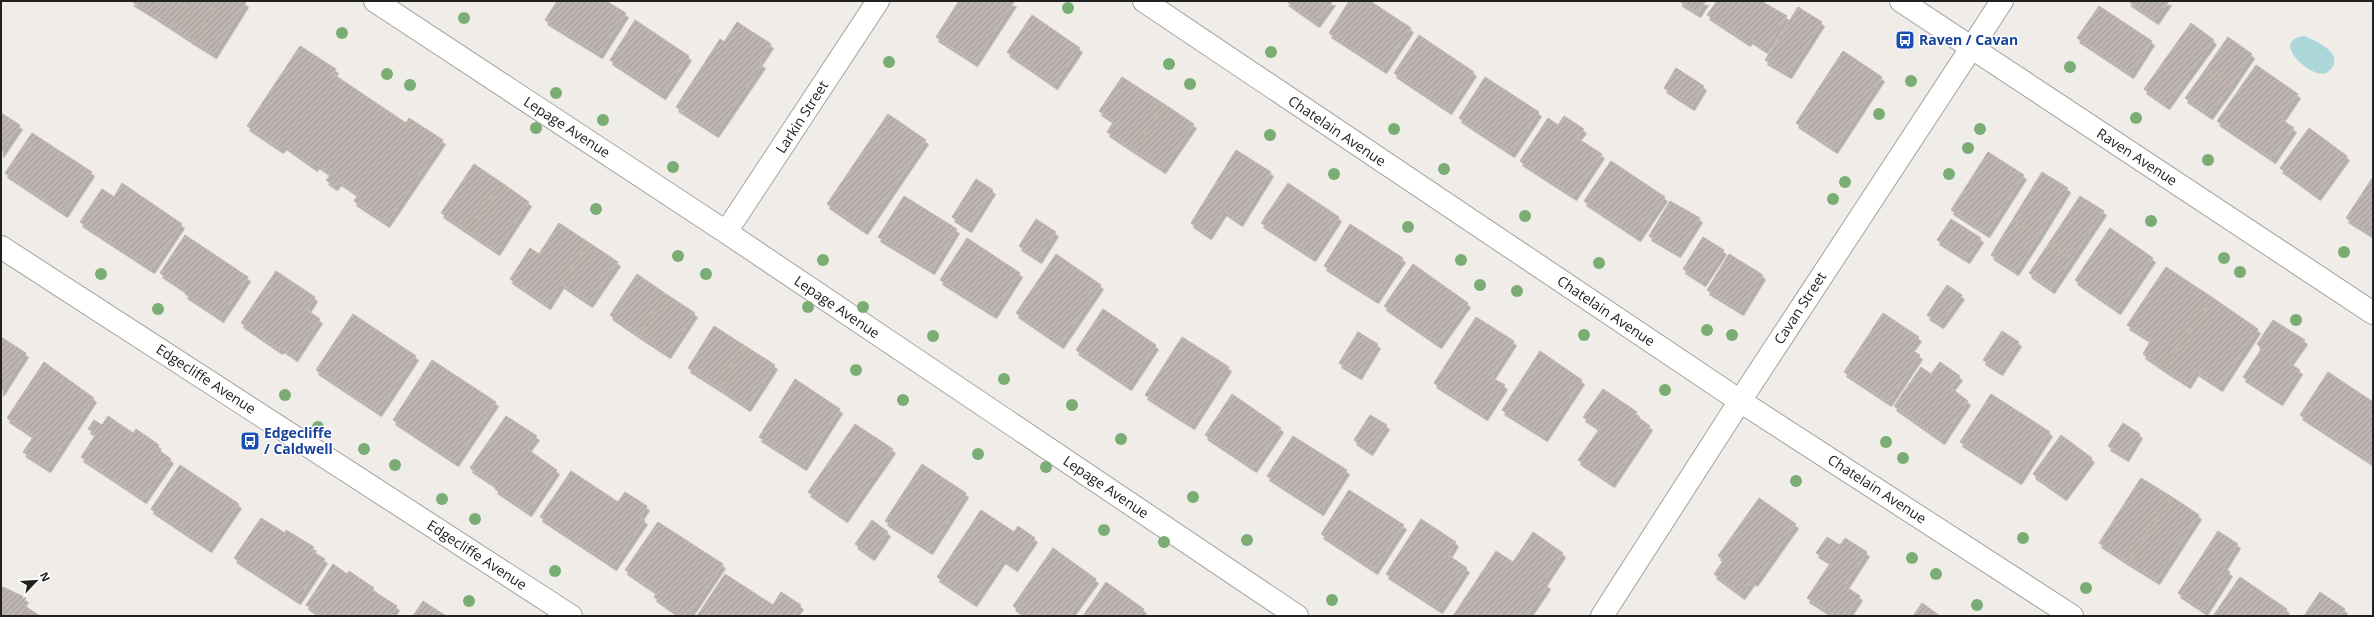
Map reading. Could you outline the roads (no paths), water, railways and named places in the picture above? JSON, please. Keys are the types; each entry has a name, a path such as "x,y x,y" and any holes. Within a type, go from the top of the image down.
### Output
{"street":[{"name":"Lepage Avenue","path":"375,1 726,232 1297,616"},
{"name":"Larkin Street","path":"726,232 878,1"},
{"name":"Chatelain Avenue","path":"1144,1 1740,401 2072,616"},
{"name":"Raven Avenue","path":"1901,1 2373,313"},
{"name":"Cavan Street","path":"1602,616 1740,401 2002,1"},
{"name":"Edgecliffe Avenue","path":"1,247 571,616"}],"water":[{"path":"2304,36 2324,46 2333,55 2334,63 2328,72 2321,74 2311,70 2304,66 2293,54 2291,43 2295,39"}],"place":[{"name":"Raven / Cavan","path":"1905,40"},
{"name":"Edgecliffe / Caldwell","path":"250,441"}]}
